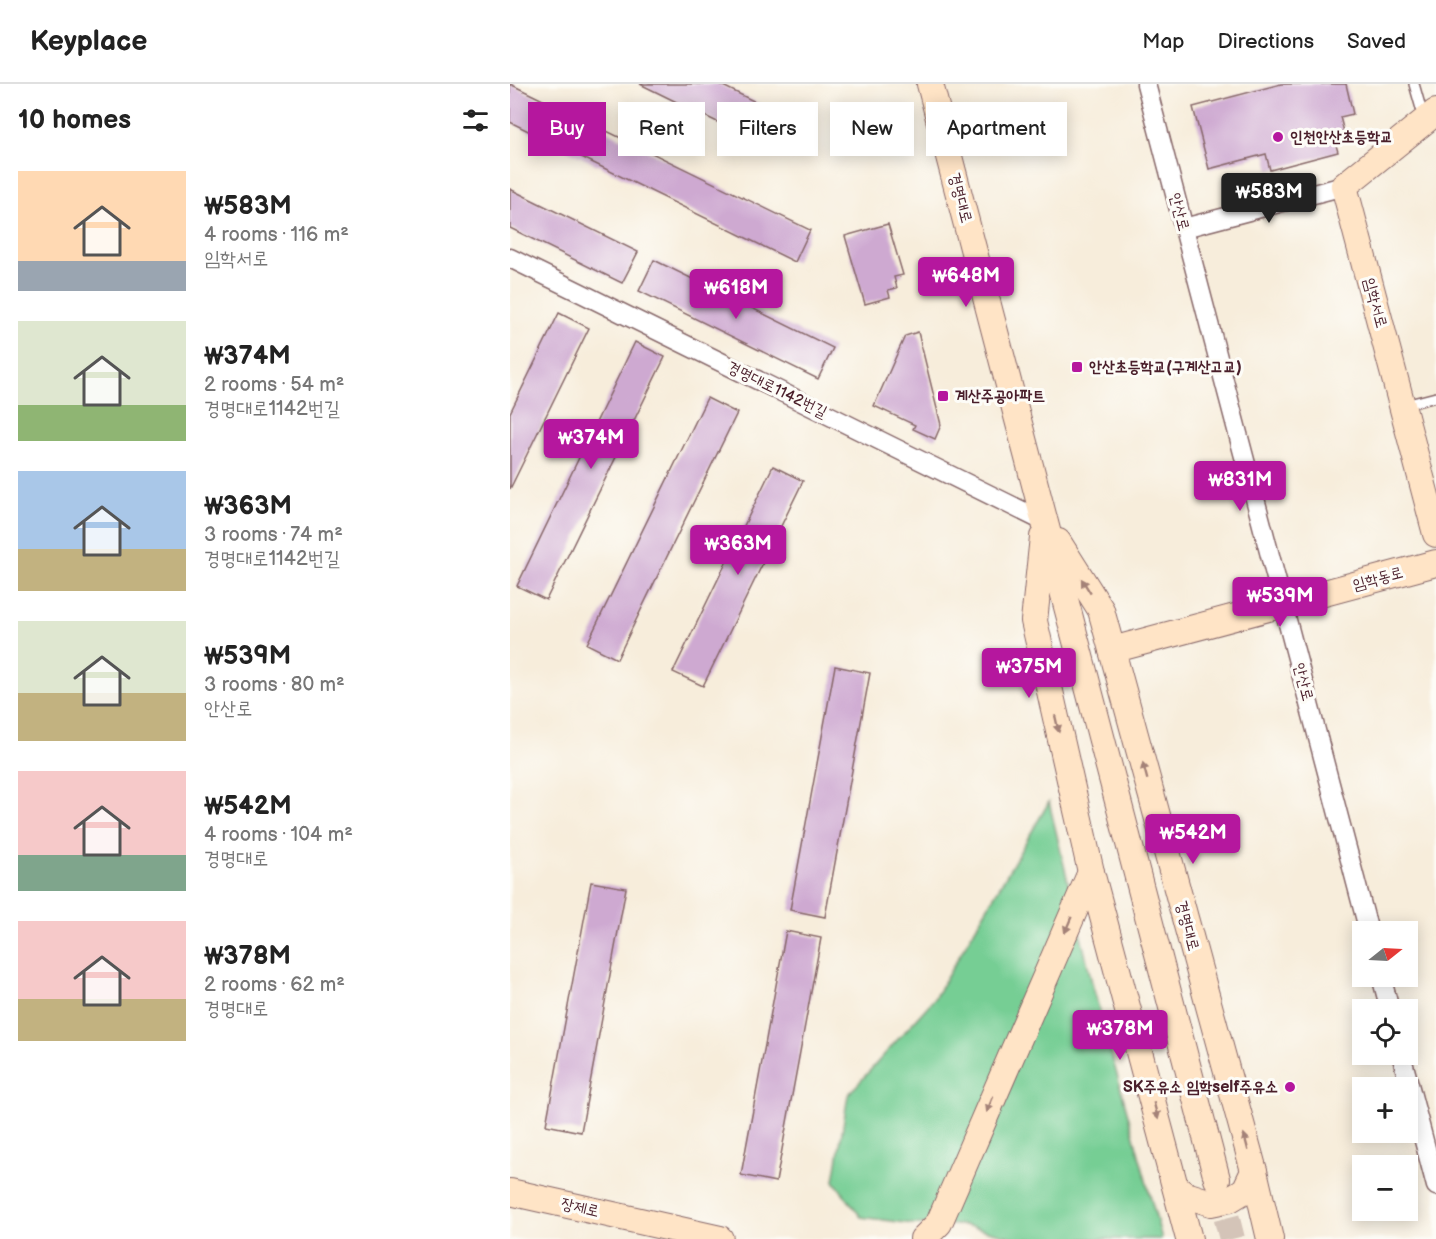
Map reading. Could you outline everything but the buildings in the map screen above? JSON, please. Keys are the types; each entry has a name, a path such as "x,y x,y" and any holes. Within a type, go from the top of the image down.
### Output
{"street":[{"name":"경명대로","path":"930,84 1217,1179"},
{"name":"안산로","path":"1146,84 1366,921"},
{"path":"1184,228 1344,186 1430,116"},
{"name":"임학서로","path":"1344,186 1402,406 1430,488 1436,534"},
{"name":"경명대로1142번길","path":"510,258 1045,522"},
{"name":"경명대로","path":"1045,522 1101,610 1254,1171 1270,1239"},
{"name":"경명대로","path":"1045,522 1034,621 1091,872 1189,1239"},
{"name":"임학동로","path":"1112,650 1436,563"},
{"path":"923,1239 939,1222 1091,872"},
{"path":"1404,1065 1436,1186"},
{"path":"1176,1187 1186,1195 1211,1203 1230,1199 1245,1190 1254,1171"},
{"name":"장제로","path":"510,1192 720,1239"},
{"path":"628,1218 651,1239"}],"lane":[{"path":"1414,84 1430,116"},
{"path":"1402,406 1436,397"}],"green space":[{"path":"1049,802 1093,987 1162,1239 1020,1239 964,1225 913,1224 861,1217 834,1181 848,1095 934,999"}],"tunnel":[{"path":"1217,1180 1232,1239"}],"place":[{"name":"인천안산초등학교","path":"1278,137"},
{"name":"안산초등학교(구계산고교)","path":"1077,367"},
{"name":"계산주공아파트","path":"943,396"},
{"name":"SK주유소 임학self주유소","path":"1290,1087"}]}
